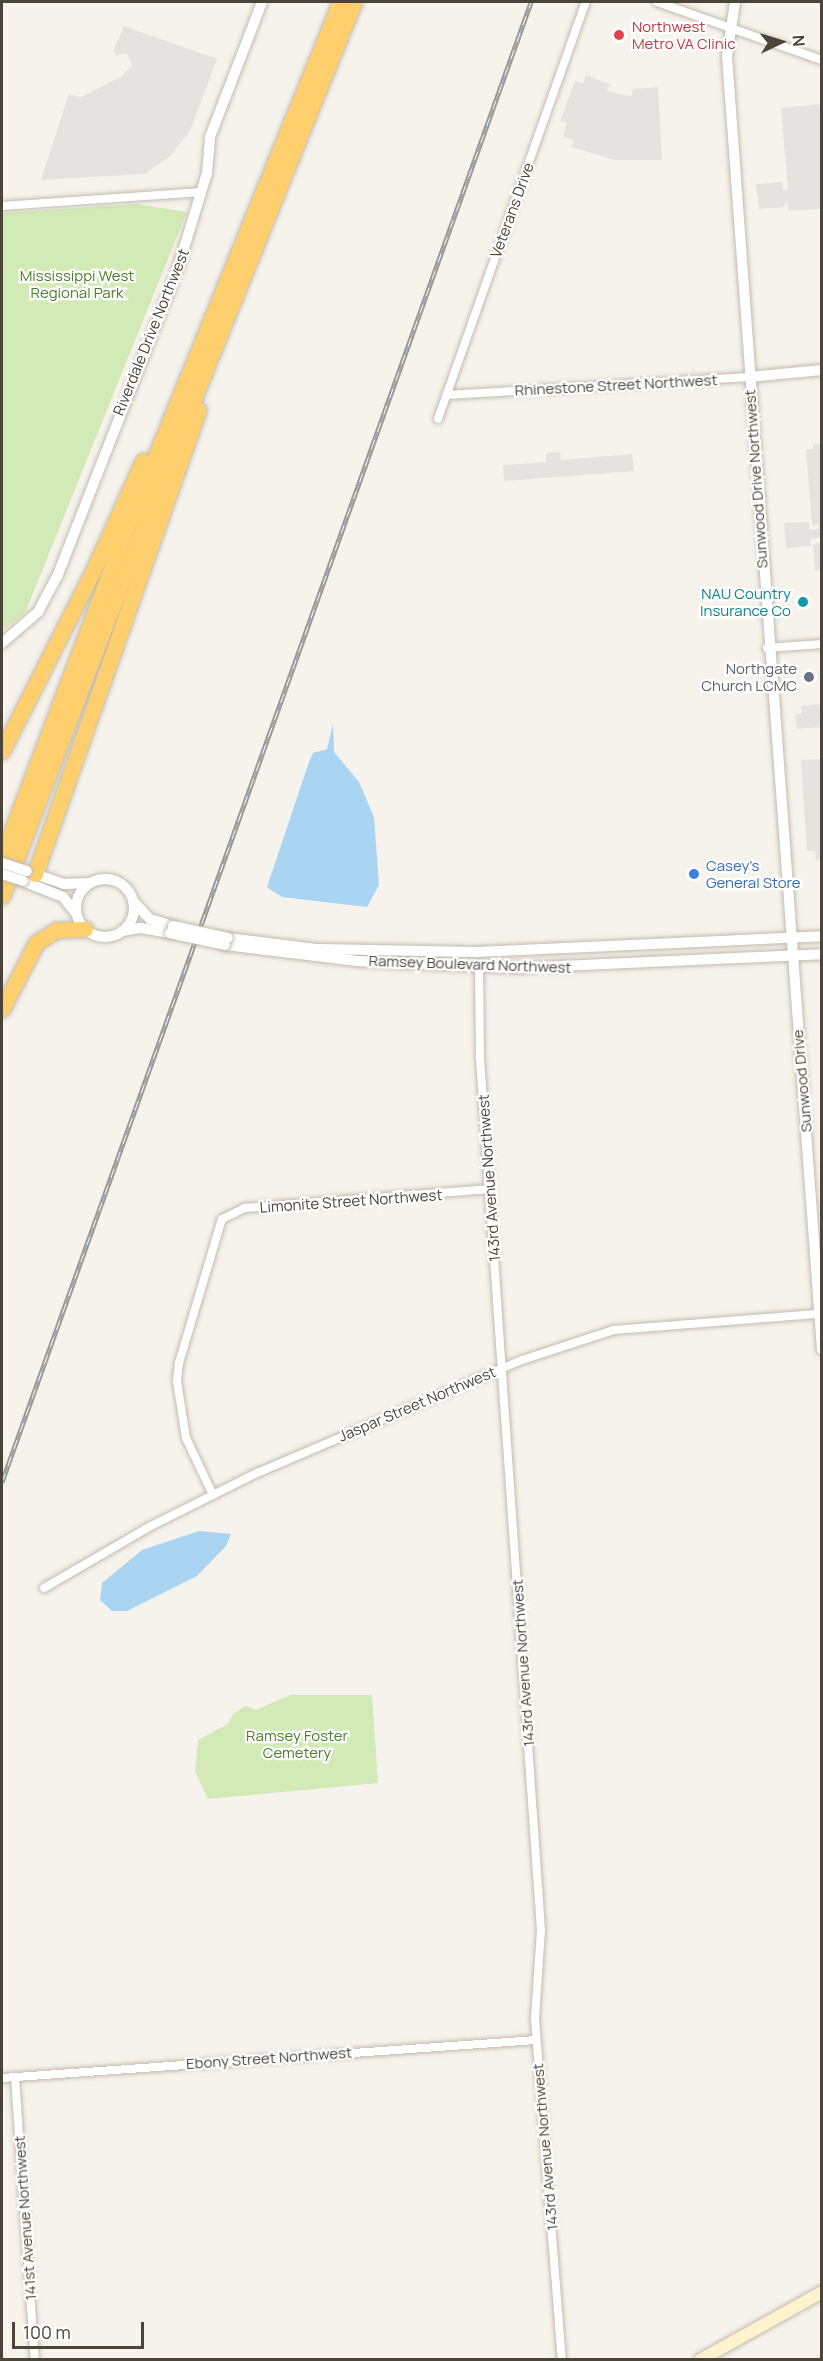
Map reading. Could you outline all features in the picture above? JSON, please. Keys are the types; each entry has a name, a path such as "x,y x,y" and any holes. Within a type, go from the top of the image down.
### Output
{"highway":[{"path":"2,857 180,392 340,2"},
{"path":"2,896 222,329 354,2"},
{"path":"28,875 196,419 222,329"},
{"path":"2,751 93,572 150,446 180,392"},
{"path":"2,1009 36,943 56,930 85,929"}],"main road":[{"path":"700,2360 822,2292"}],"street":[{"name":"Riverdale Drive Northwest","path":"2,644 38,612 57,577 177,271 202,192 210,137 262,2"},
{"name":"Veterans Drive","path":"438,419 586,2"},
{"path":"657,2 822,60"},
{"name":"Sunwood Drive Northwest","path":"735,2 729,27 727,56 767,648 792,956"},
{"path":"2,206 202,192"},
{"name":"Rhinestone Street Northwest","path":"447,395 749,377 822,370"},
{"path":"767,648 822,644"},
{"path":"2,863 28,875 63,897 85,929 103,936 122,931 133,915 133,900 118,882 103,879 90,883 64,884 28,875 2,873"},
{"path":"76,913 79,896 90,883"},
{"name":"Ramsey Boulevard Northwest","path":"133,900 150,919 171,929"},
{"name":"Ramsey Boulevard Northwest","path":"122,931 141,928 171,929 226,941 357,961 559,968 822,954"},
{"name":"Ramsey Boulevard Northwest","path":"226,941 318,949 476,952 822,936"},
{"name":"Sunwood Drive","path":"792,956 822,1350"},
{"name":"143rd Avenue Northwest","path":"479,965 479,1025 541,1930 536,2040 562,2360"},
{"name":"Limonite Street Northwest","path":"213,1495 186,1438 177,1381 218,1225 229,1213 245,1208 490,1189"},
{"name":"Jaspar Street Northwest","path":"44,1588 213,1495 349,1432 502,1368 614,1330 819,1314"},
{"name":"Ebony Street Northwest","path":"2,2078 536,2040"},
{"name":"141st Avenue Northwest","path":"15,2077 35,2360"}],"green space":[{"name":"Mississippi West Regional Park","path":"137,204 187,212 25,613 2,631 2,213"},
{"name":"Ramsey Foster Cemetery","path":"290,1695 372,1695 378,1783 208,1799 195,1772 198,1740 228,1724 233,1714 245,1706 256,1710"}],"shaded area":[{"path":"124,26 217,59 190,131 170,156 145,174 41,180 69,94 81,97 122,76 132,65 127,54 116,55 113,51"},
{"path":"586,75 610,84 607,91 624,95 632,96 633,89 658,87 662,160 615,160 571,147 574,140 563,137 567,123 560,121 575,81 583,83"},
{"path":"821,104 821,209 788,211 787,199 784,207 759,209 756,184 782,182 783,190 788,189 781,108"},
{"path":"813,444 822,444 822,571 815,571 813,544 820,543 820,538 810,539 811,546 786,548 784,523 809,522 809,530 819,529 819,525 812,525 806,450 813,449"},
{"path":"560,452 561,460 632,454 634,471 504,481 503,465 546,462 546,453"},
{"path":"821,704 821,727 797,729 795,714 802,714 801,706"},
{"path":"821,759 821,859 816,860 815,851 807,851 801,760"}],"water":[{"path":"333,724 334,752 359,782 374,817 379,885 367,907 282,897 267,887 309,762 313,753 327,749"},
{"path":"199,1531 231,1534 226,1546 197,1576 127,1611 112,1611 100,1600 102,1583 142,1550"}],"railway":[{"path":"2,1482 531,2"}],"place":[{"name":"Northwest Metro VA Clinic","path":"619,35"},
{"name":"NAU Country Insurance Co","path":"803,602"},
{"name":"Northgate Church LCMC","path":"809,677"},
{"name":"Casey's General Store","path":"694,874"}]}
